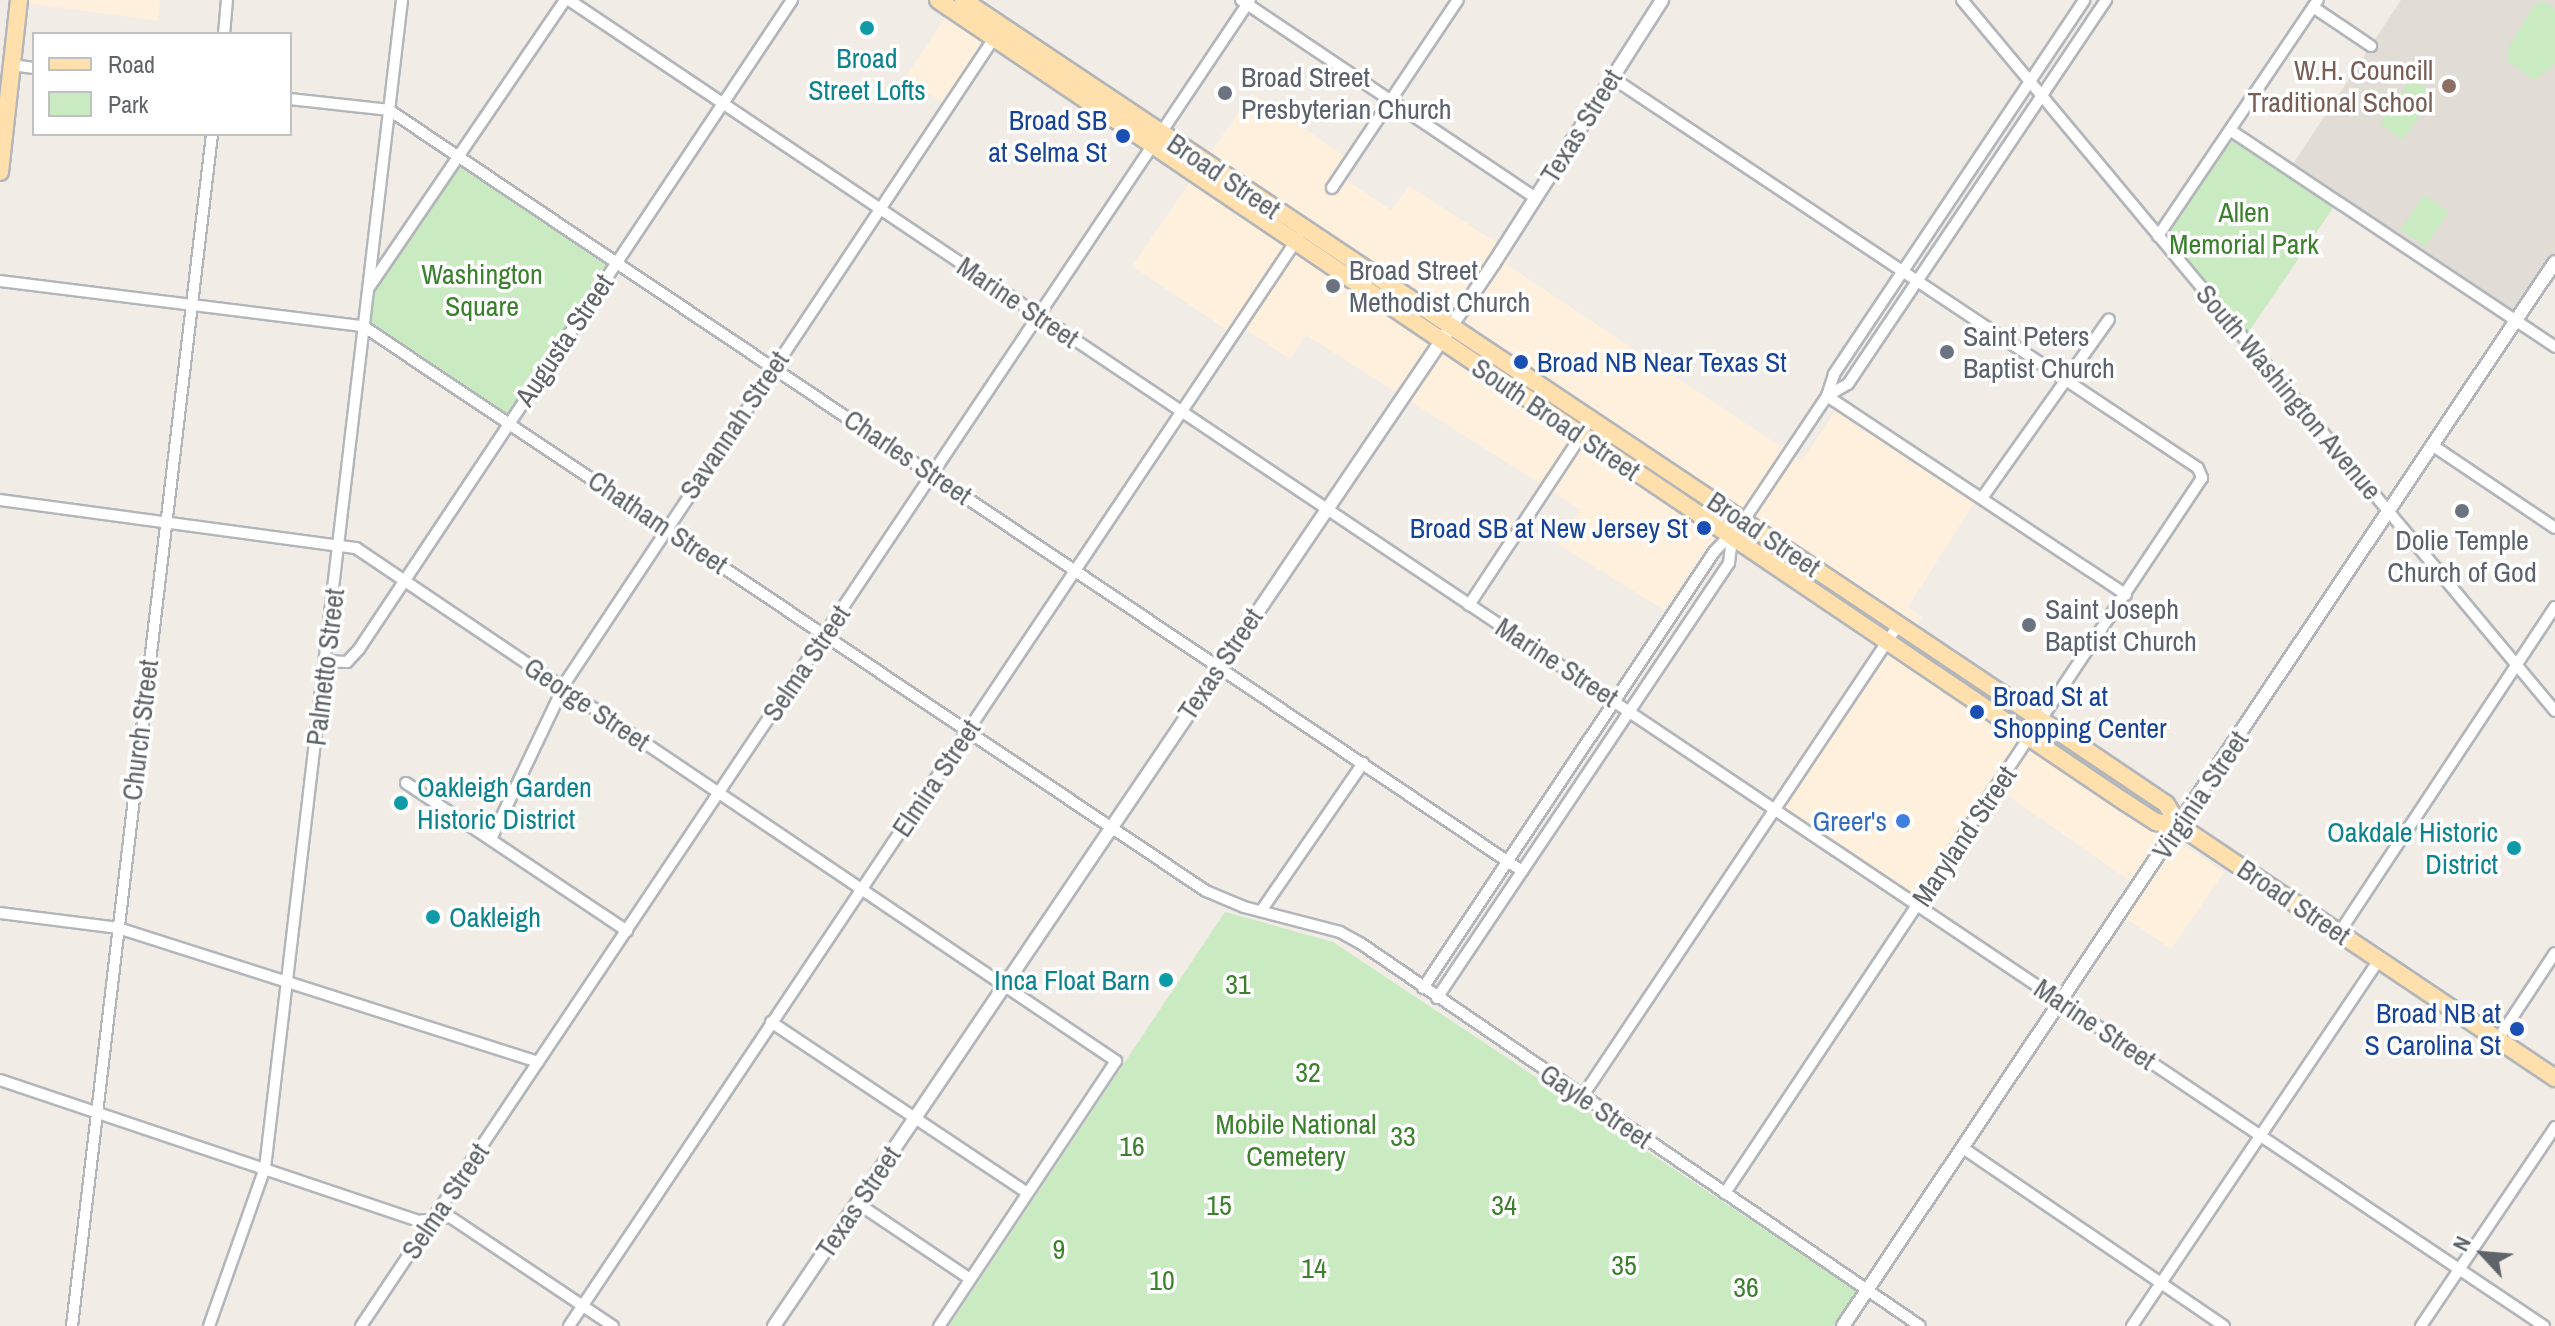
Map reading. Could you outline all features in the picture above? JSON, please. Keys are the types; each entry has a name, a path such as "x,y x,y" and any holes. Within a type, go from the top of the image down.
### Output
{"main road":[{"path":"0,172 3,116 19,0"},
{"path":"938,0 998,32"},
{"name":"Broad Street","path":"963,0 998,32 1300,236 1444,332 1592,419 2166,804 2180,826 2555,1078"},
{"name":"South Broad Street","path":"1444,332 1581,436 1732,538 2156,822 2180,826"}],"street":[{"path":"224,32 227,0"},
{"name":"Palmetto Street","path":"209,1326 265,1168 402,0"},
{"path":"368,290 567,0"},
{"name":"Marine Street","path":"567,0 1630,710 2544,1326"},
{"name":"Augusta Street","path":"326,661 347,662 359,649 792,0"},
{"path":"1332,188 1458,0"},
{"name":"Texas Street","path":"774,1326 1324,507 1536,198 1662,0"},
{"name":"South Washington Avenue","path":"1962,0 2555,711"},
{"path":"1423,988 1714,552 1732,538 1827,396 1834,374 2084,0"},
{"path":"1827,396 1848,384 2106,0"},
{"path":"1246,1 1536,198"},
{"name":"Selma Street","path":"361,1326 1246,1"},
{"path":"2158,236 2315,4 2371,46"},
{"path":"2073,16 2088,26"},
{"name":"Savannah Street","path":"491,839 562,688 772,367 998,32"},
{"path":"12,65 32,68"},
{"path":"1611,77 2065,378"},
{"name":"Charles Street","path":"292,99 389,110 1522,871"},
{"path":"2230,130 2555,347"},
{"name":"Church Street","path":"72,1326 189,303 212,136"},
{"path":"1990,141 2004,150"},
{"name":"Elmira Street","path":"569,1326 1300,236"},
{"name":"Virginia Street","path":"1843,1326 2555,262"},
{"name":"Chatham Street","path":"0,281 363,326 1206,891 1261,911"},
{"path":"1982,498 2109,319"},
{"name":"Maryland Street","path":"1725,1193 2202,478 2198,468 2065,378"},
{"path":"1827,396 2126,595"},
{"path":"1469,605 1592,419"},
{"path":"2432,445 2555,528"},
{"path":"1643,478 1655,461"},
{"name":"George Street","path":"0,500 339,543 404,580 1005,985 1116,1061 1027,1193"},
{"path":"1437,998 1729,563 1732,538"},
{"path":"2339,933 2555,607"},
{"path":"1582,1097 1899,624"},
{"path":"1261,911 1363,763"},
{"path":"406,783 627,931"},
{"name":"Gayle Street","path":"1261,911 1340,932 1920,1326"},
{"path":"0,913 118,928 287,985 538,1062"},
{"path":"2498,1039 2555,953"},
{"path":"2132,1326 2379,960"},
{"path":"771,1022 1027,1193 939,1326"},
{"path":"0,1080 418,1221 450,1217 613,1326"},
{"path":"2421,1326 2555,1127"},
{"path":"1963,1148 2224,1326"},
{"path":"857,1203 970,1279"}],"shaded area":[{"path":"4,0 160,0 158,21"},
{"name":"W.H. Councill Traditional School","path":"2401,0 2555,0 2555,254 2509,321 2287,173"},
{"path":"951,9 994,38 948,106 905,77"},
{"path":"1252,93 1346,157 1336,173 1391,210 1409,186 1512,253 1506,264 1802,461 1836,410 1974,503 1908,607 1922,617 1897,655 2224,872 2171,949 2112,909 2130,881 1991,784 1915,898 1784,807 1910,624 1736,507 1664,610 1558,544 1580,509 1306,335 1290,359 1240,325 1233,334 1132,266"}],"green space":[{"path":"2543,1 2555,9 2555,64 2535,80 2507,61 2507,50 2534,5"},
{"path":"2412,78 2435,94 2403,140 2380,124"},
{"name":"Allen Memorial Park","path":"2231,136 2335,205 2248,333 2165,235"},
{"name":"Washington Square","path":"459,157 615,263 508,422 363,326 368,290"},
{"path":"2424,195 2449,212 2425,247 2401,230"},
{"name":"Mobile National Cemetery","path":"1225,912 1333,942 1857,1291 1833,1326 949,1326"}],"place":[{"name":"Broad Street Lofts","path":"867,28"},
{"name":"W.H. Councill Traditional School","path":"2449,86"},
{"name":"Broad Street Presbyterian Church","path":"1225,93"},
{"name":"Broad SB at Selma St","path":"1123,136"},
{"name":"Broad Street Methodist Church","path":"1333,286"},
{"name":"Saint Peters Baptist Church","path":"1947,352"},
{"name":"Broad NB Near Texas St","path":"1521,362"},
{"name":"Dolie Temple Church of God","path":"2462,511"},
{"name":"Broad SB at New Jersey St","path":"1704,528"},
{"name":"Saint Joseph Baptist Church","path":"2029,625"},
{"name":"Broad St at Shopping Center","path":"1977,712"},
{"name":"Oakleigh Garden Historic District","path":"401,803"},
{"name":"Greer's","path":"1903,821"},
{"name":"Oakdale Historic District","path":"2514,848"},
{"name":"Oakleigh","path":"433,917"},
{"name":"Inca Float Barn","path":"1166,980"},
{"name":"Broad NB at S Carolina St","path":"2517,1029"}],"park label":[{"name":"31","path":"1238,984"},
{"name":"32","path":"1308,1072"},
{"name":"33","path":"1403,1136"},
{"name":"16","path":"1132,1146"},
{"name":"15","path":"1219,1205"},
{"name":"34","path":"1504,1205"},
{"name":"9","path":"1059,1249"},
{"name":"35","path":"1624,1265"},
{"name":"14","path":"1314,1268"},
{"name":"10","path":"1162,1280"},
{"name":"36","path":"1746,1287"}]}
